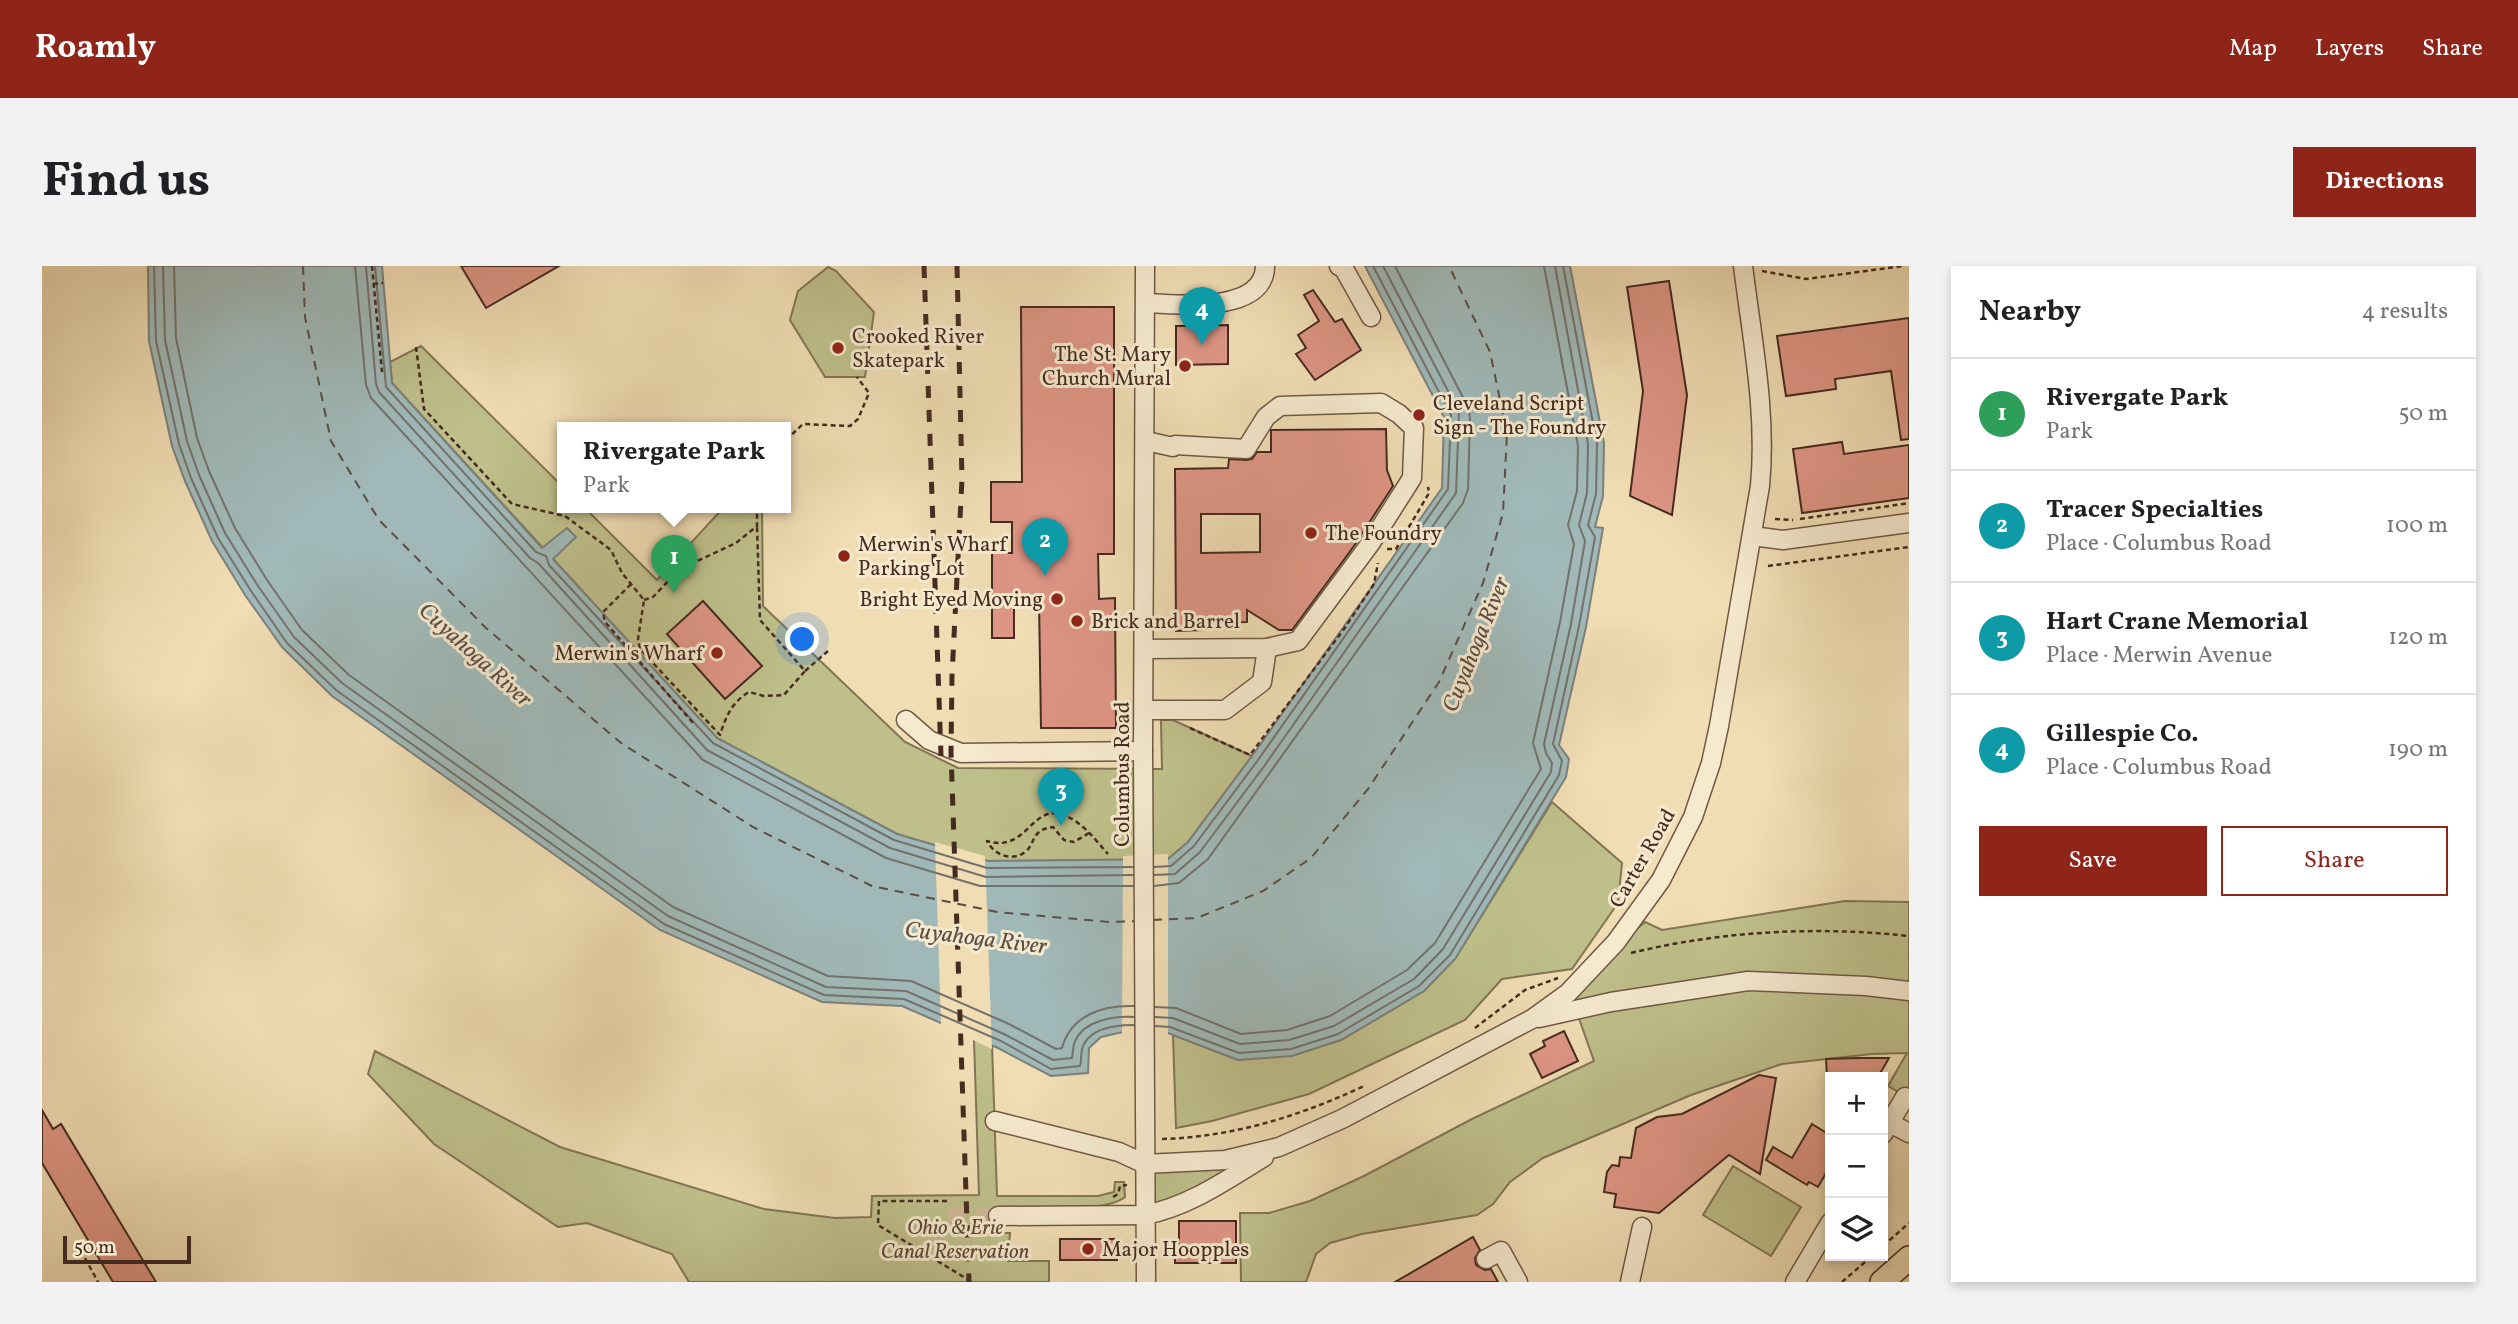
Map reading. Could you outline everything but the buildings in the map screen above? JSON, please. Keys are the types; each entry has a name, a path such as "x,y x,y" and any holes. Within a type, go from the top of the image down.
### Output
{"main road":[{"path":"1882,1282 1909,1258"}],"street":[{"name":"Columbus Road","path":"1145,266 1143,751 1146,1282"},
{"path":"1146,303 1191,304 1232,300 1248,295 1259,286 1265,277 1265,266"},
{"path":"1339,266 1343,267 1371,317"},
{"name":"Carter Road","path":"1145,1164 1225,1160 1279,1147 1342,1119 1532,1019 1568,993 1623,934 1661,880 1693,817 1711,763 1752,536 1764,449 1763,419 1743,266"},
{"path":"1144,649 1267,648 1298,642 1370,544 1412,478 1414,428 1399,414 1381,403 1280,406 1266,417 1246,449 1173,447 1146,441"},
{"path":"1752,536 1783,540 1909,523"},
{"path":"1144,710 1225,710 1262,682 1267,648"},
{"path":"906,720 929,740 961,753 1143,751"},
{"path":"1532,1019 1611,1002 1748,981 1866,986 1909,991"},
{"path":"1888,1125 1905,1097"},
{"path":"995,1121 1119,1152 1145,1164"},
{"path":"1888,1128 1909,1133"},
{"path":"998,1216 1145,1215 1180,1206 1279,1147"},
{"path":"1630,1282 1642,1227"},
{"path":"1795,1282 1825,1231"},
{"path":"1486,1259 1501,1251 1518,1282"}],"path":[{"path":"372,266 382,372"},
{"path":"1762,271 1806,279 1903,266"},
{"path":"373,284 383,284"},
{"path":"415,347 424,409 513,504 565,516 611,550 622,573 644,600 638,639 640,649 720,734 726,716 737,699 749,692 764,696 784,695 805,671 828,651"},
{"path":"791,435 803,424 850,426 855,423 869,393 857,377"},
{"path":"1775,519 1793,520 1909,503"},
{"path":"757,513 760,620 805,671"},
{"path":"644,600 653,597 680,569 736,543 757,526"},
{"path":"1768,566 1909,547"},
{"path":"631,584 603,612 605,622 694,724"},
{"path":"1089,833 1074,842 1059,836 1053,827 1040,830 1030,847 1015,856 997,853 987,841 996,844 1017,839 1040,816 1064,815 1089,833 1108,854"},
{"path":"1626,954 1670,944 1795,930 1909,936"},
{"path":"1475,1028 1525,990 1559,978"},
{"path":"1167,1138 1215,1134 1258,1126 1337,1099 1369,1084"},
{"path":"947,1201 879,1201 878,1226 972,1282"},
{"path":"1888,1242 1909,1223"},
{"path":"85,1258 98,1282"},
{"path":"1842,1282 1866,1261"}],"green space":[{"name":"Crooked River Skatepark","path":"828,267 836,271 874,312 865,377 825,377 790,320 798,291"},
{"name":"Ohio & Erie Canal Reservation","path":"421,346 557,481 557,513 590,513 657,580 718,513 762,513 763,606 905,742 958,768 1162,769 1161,720 1173,720 1252,756 1188,842 1167,860 986,861 997,1196 1098,1196 1114,1192 1115,1182 1124,1182 1125,1197 1101,1206 1065,1210 998,1211 999,1233 1010,1233 1008,1261 1049,1261 1049,1282 689,1282 672,1254 587,1223 558,1227 434,1144 368,1074 375,1051 560,1147 764,1209 835,1218 871,1217 872,1196 979,1195 968,855 897,834 717,738 553,559 568,528 543,548 392,383 390,362"},
{"path":"1552,802 1622,863 1618,903 1572,969 1502,979 1465,1020 1309,1094 1212,1121 1176,1128 1173,1035 1238,1060 1341,1040 1424,991 1455,959"},
{"path":"1845,901 1909,902 1909,1098 1888,1086 1907,1053 1782,1064 1691,1095 1543,1158 1510,1182 1493,1204 1477,1215 1362,1234 1330,1243 1316,1254 1306,1282 1241,1282 1240,1213 1269,1213 1310,1201 1594,1061 1577,1013 1532,1025 1593,966 1645,922 1662,930"},
{"path":"1274,1150 1145,1215 1145,1164"},
{"path":"1733,1166 1801,1207 1771,1256 1703,1215"}],"water":[{"name":"Cuyahoga River","path":"148,266 382,266 392,383 542,548 567,528 576,537 553,559 717,738 897,834 988,861 1168,859 1188,842 1252,756 1442,488 1444,417 1365,266 1570,266 1604,443 1603,496 1595,527 1603,528 1586,627 1559,745 1569,759 1566,777 1455,959 1424,991 1341,1040 1292,1056 1238,1060 1168,1033 1123,1032 1101,1037 1089,1048 1088,1073 1051,1076 998,1048 902,1006 822,1002 660,930 332,696 282,647 245,595 212,541 172,446 149,341"}],"pier":[{"path":"935,842 985,856 992,1049 941,1025"},
{"path":"1168,854 1168,1037 1122,1036 1123,856"}],"ferry route":[{"path":"303,266 305,317 331,441 379,520 486,628 621,743 753,827 872,886 997,912 1110,922 1137,921"},
{"path":"1153,920 1197,918 1263,891 1311,858 1368,789 1439,682 1483,583 1503,513 1507,433 1490,352 1449,266"}],"tunnel":[{"path":"948,1216 998,1216"}],"railway":[{"path":"924,266 941,756"},
{"path":"957,266 962,479 951,752 969,1282"}],"place":[{"name":"Gillespie Co.","path":"1202,345"},
{"name":"Crooked River Skatepark","path":"838,348"},
{"name":"The St. Mary Church Mural","path":"1185,366"},
{"name":"Cleveland Script Sign - The Foundry","path":"1419,415"},
{"name":"The Foundry","path":"1311,533"},
{"name":"Merwin's Wharf Parking Lot","path":"844,556"},
{"name":"Tracer Specialties","path":"1045,576"},
{"name":"Rivergate Park","path":"674,593"},
{"name":"Bright Eyed Moving","path":"1057,599"},
{"name":"Brick and Barrel","path":"1077,621"},
{"name":"Merwin's Wharf","path":"717,653"},
{"name":"Hart Crane Memorial","path":"1061,826"},
{"name":"Major Hoopples","path":"1088,1249"}]}
